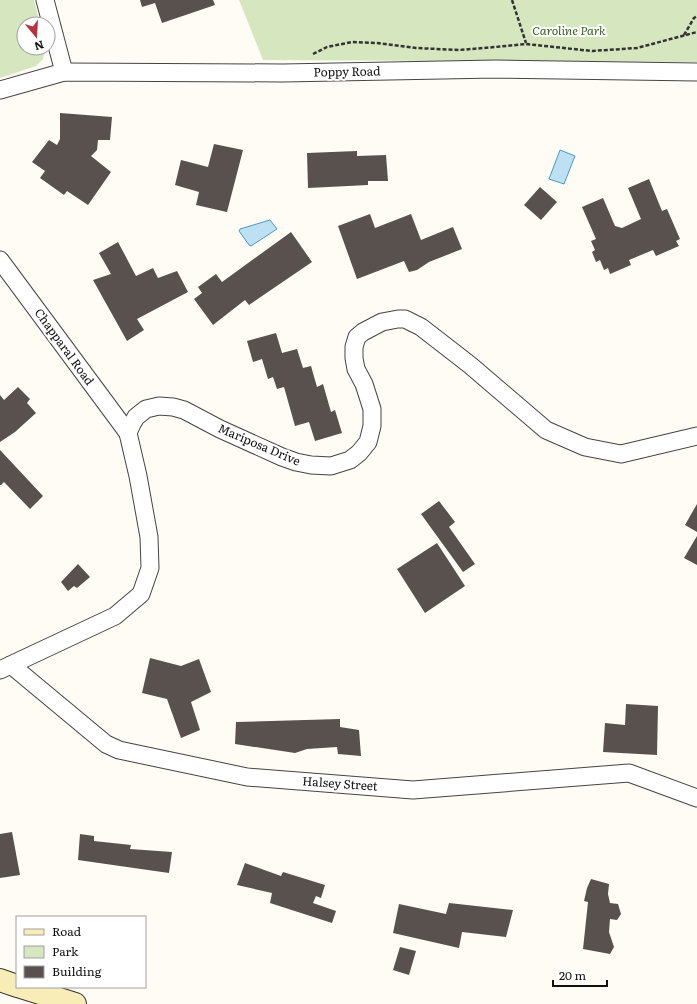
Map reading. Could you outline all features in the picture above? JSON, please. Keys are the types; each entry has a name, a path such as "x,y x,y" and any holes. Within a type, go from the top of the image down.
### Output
{"street":[{"path":"45,0 64,72"},
{"name":"Poppy Road","path":"0,90 64,72 304,72 496,69 697,72"},
{"name":"Chapparal Road","path":"0,260 128,433"},
{"name":"Mariposa Drive","path":"128,433 136,417 146,409 159,406 173,407 184,410 220,429 296,462 311,465 331,466 350,460 359,453 368,442 372,426 372,409 364,384 356,369 354,358 354,346 357,337 371,327 382,322 405,319 421,327 470,365 546,430 585,447 621,454 697,436"},
{"path":"6,667 115,616 141,594 150,568 149,537 138,476 128,433"},
{"name":"Halsey Street","path":"6,667 106,744 119,750 247,777 413,790 629,773 697,798"},
{"path":"0,980 16,986"},
{"path":"24,988 76,1004"}],"path":[{"path":"512,0 526,44"},
{"path":"683,36 694,18 697,16"},
{"path":"304,72 305,63 310,56 327,47 352,42 377,43 416,48 459,50 526,44 592,51 637,48 697,32"}],"green space":[{"path":"0,0 34,0 38,16 16,16 16,56 44,56 43,59 36,66 0,78"},
{"name":"Caroline Park","path":"239,0 697,0 697,62 263,60"}],"water":[{"path":"560,150 575,156 564,184 549,179"},
{"path":"270,220 277,229 251,246 239,231 240,229"}],"building":[{"path":"140,0 213,0 215,5 162,23 155,3 142,7"},
{"path":"60,113 112,117 110,140 98,140 97,150 91,156 111,172 88,205 67,191 64,195 40,178 45,171 32,162 49,140 57,145 60,139"},
{"path":"214,144 243,150 227,212 196,205 199,192 175,185 181,160 208,167"},
{"path":"357,151 357,156 386,155 388,181 368,181 368,185 308,188 307,153"},
{"path":"649,179 662,211 667,209 680,239 676,241 679,246 656,256 653,250 629,260 631,265 610,274 608,268 604,270 600,260 596,262 592,252 595,250 591,241 596,239 582,207 603,198 615,226 622,228 641,219 628,188"},
{"path":"540,187 557,202 541,220 524,205"},
{"path":"370,214 375,228 411,214 421,240 453,227 462,249 429,262 417,270 409,272 404,261 357,279 338,226"},
{"path":"291,232 312,262 249,305 245,300 213,325 194,299 202,293 198,287 216,274 222,282"},
{"path":"118,242 136,276 153,268 158,278 177,271 188,292 137,319 144,330 127,341 93,280 111,274 99,253"},
{"path":"276,333 282,353 297,349 303,368 311,366 317,387 323,384 331,412 335,410 342,433 315,441 309,422 295,426 284,387 277,389 273,377 268,379 262,359 253,362 247,341"},
{"path":"18,387 30,399 27,403 36,413 15,432 0,442 0,395 4,400"},
{"path":"0,450 43,496 30,509 4,482 0,485"},
{"path":"439,501 455,522 449,527 475,564 463,572 421,514"},
{"path":"697,504 697,532 685,525"},
{"path":"697,536 697,565 684,558"},
{"path":"437,543 465,586 425,613 397,569"},
{"path":"78,564 90,577 77,588 74,586 68,591 61,582"},
{"path":"150,658 181,666 199,659 211,692 191,702 200,730 181,738 167,699 142,693"},
{"path":"626,704 658,706 657,755 603,752 605,723 625,725"},
{"path":"340,719 340,727 359,730 361,756 338,754 337,747 307,749 295,753 235,744 236,722"},
{"path":"12,832 20,875 0,878 0,834"},
{"path":"80,834 94,836 94,841 131,845 130,849 172,852 169,873 78,860"},
{"path":"245,863 281,876 283,872 325,885 321,898 316,896 313,903 336,911 332,923 270,903 272,893 237,885"},
{"path":"591,879 609,884 608,894 610,903 618,904 621,914 617,920 610,919 609,932 614,947 610,954 583,949 588,902 584,901"},
{"path":"449,903 513,910 506,937 462,932 459,948 393,933 399,904 446,914"},
{"path":"400,947 416,951 409,975 393,970"}]}
